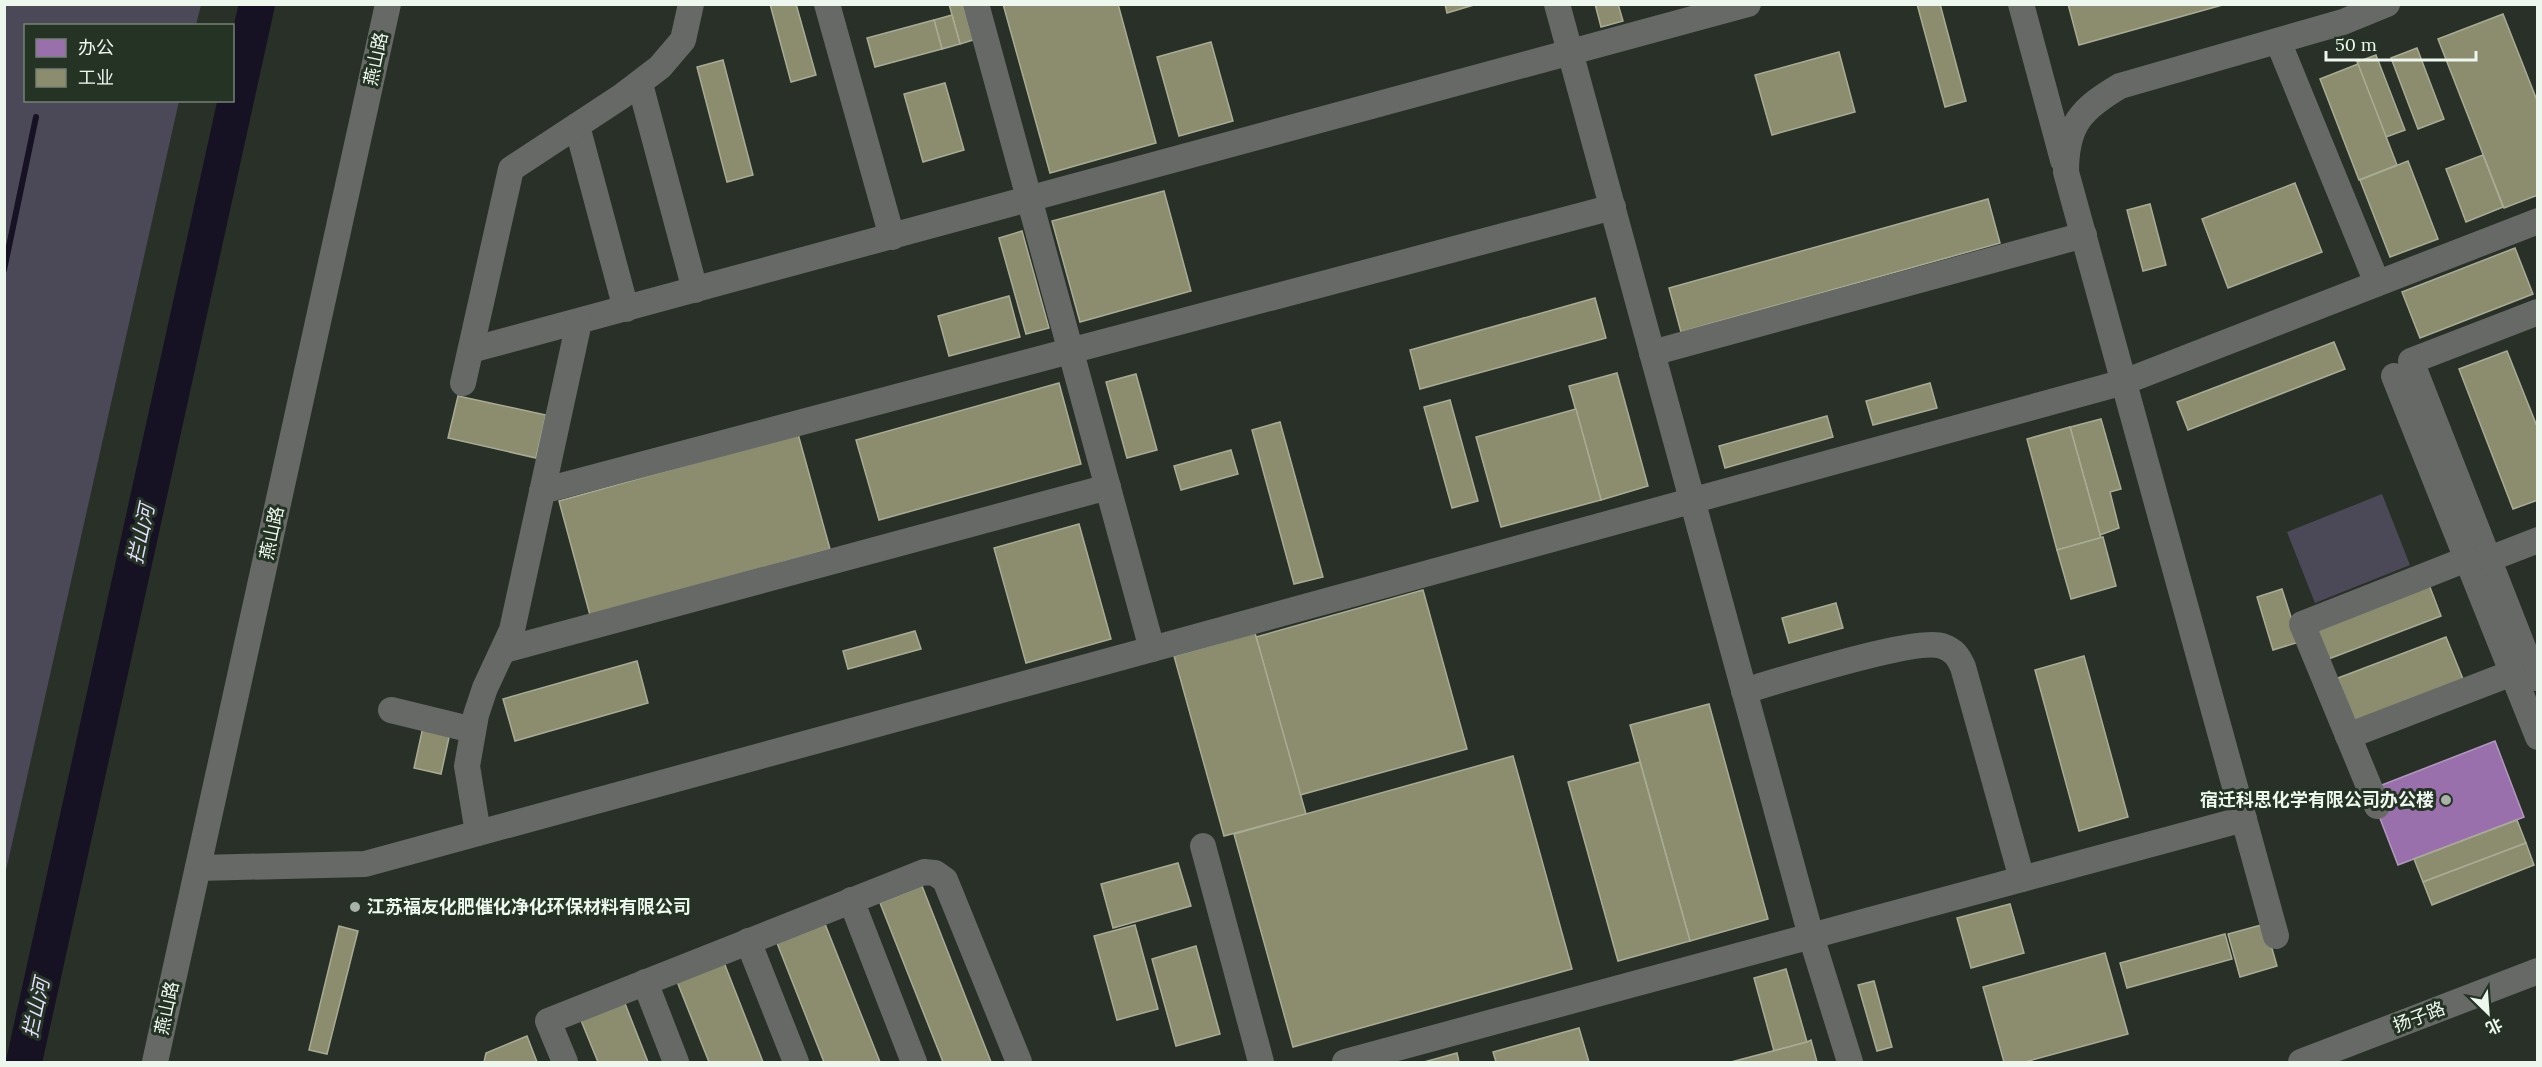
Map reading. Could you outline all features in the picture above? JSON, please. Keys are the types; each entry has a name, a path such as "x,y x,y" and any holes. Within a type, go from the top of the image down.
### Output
{"street":[{"name":"燕山路","path":"155,1062 388,4"},
{"path":"463,383 511,169 640,84 672,55 682,40 692,4"},
{"path":"827,4 892,237"},
{"path":"976,4 1152,649"},
{"path":"1557,4 1811,936 1850,1062"},
{"path":"471,350 1748,4"},
{"path":"2021,4 2276,936"},
{"path":"2066,172 2066,146 2073,128 2084,113 2103,96 2120,86 2343,22 2386,4"},
{"path":"2278,40 2377,283"},
{"path":"640,84 695,290"},
{"path":"577,126 626,309"},
{"path":"542,491 1612,207"},
{"path":"198,868 365,864 2124,382 2538,221"},
{"path":"1652,353 2084,235"},
{"path":"2536,316 2411,361 2478,559 2512,673 2538,737"},
{"path":"478,833 467,766 473,730 485,688 512,630 579,322"},
{"path":"2394,376 2478,559 2535,678 2538,677"},
{"path":"504,650 1108,487"},
{"path":"2377,806 2302,624 2478,559 2538,540"},
{"path":"1744,691 1900,648 1940,645 1956,652 1963,667 2022,879"},
{"path":"2348,736 2512,673"},
{"path":"391,710 473,730"},
{"path":"1345,1062 2244,819"},
{"path":"1203,846 1261,1062"},
{"path":"565,1062 548,1021 924,872 935,873 945,880 1019,1062"},
{"path":"850,900 914,1062"},
{"path":"748,941 796,1062"},
{"name":"扬子路","path":"2309,1061 2538,971"},
{"path":"645,982 676,1062"}],"shaded area":[{"path":"5,4 201,5 196,24 24,24 24,102 179,102 5,875"},
{"path":"2382,494 2410,565 2315,603 2287,532"}],"building: 办公":[{"path":"2495,741 2524,817 2398,865 2369,790"}],"building: 工业":[{"path":"770,4 796,4 816,75 791,82"},
{"path":"949,4 963,4 973,40 960,44"},
{"path":"1003,4 1118,4 1156,143 1050,173"},
{"path":"1445,4 1477,4 1447,13"},
{"path":"1595,4 1618,4 1623,21 1601,27"},
{"path":"1917,4 1940,4 1966,101 1945,107"},
{"path":"2068,4 2226,4 2079,45"},
{"path":"2503,14 2538,103 2538,195 2504,208 2438,39"},
{"path":"952,15 960,44 942,49 934,20"},
{"path":"934,20 942,49 875,67 867,38"},
{"path":"1211,42 1233,121 1179,136 1157,57"},
{"path":"2417,48 2444,119 2418,129 2391,58"},
{"path":"1839,52 1855,112 1772,135 1755,75"},
{"path":"2376,55 2405,130 2386,137 2357,62"},
{"path":"723,60 753,175 727,182 697,67"},
{"path":"2358,64 2397,165 2359,180 2320,79"},
{"path":"945,83 964,150 923,162 904,94"},
{"path":"2483,155 2503,207 2466,222 2446,169"},
{"path":"2408,161 2438,239 2390,257 2360,180"},
{"path":"2295,183 2322,252 2228,288 2202,219"},
{"path":"1164,191 1191,291 1080,322 1052,221"},
{"path":"1988,199 2000,243 1681,332 1669,288"},
{"path":"2150,204 2166,265 2143,271 2127,210"},
{"path":"1022,231 1049,328 1026,334 999,238"},
{"path":"2515,248 2533,294 2420,338 2402,292"},
{"path":"1009,296 1020,337 949,356 938,316"},
{"path":"1595,298 1606,338 1420,389 1410,350"},
{"path":"2334,342 2345,369 2188,430 2177,402"},
{"path":"2507,351 2538,429 2538,500 2513,509 2459,369"},
{"path":"1617,373 1648,486 1601,500 1569,386"},
{"path":"1136,374 1157,450 1127,458 1106,382"},
{"path":"1059,383 1081,464 879,520 856,440"},
{"path":"1930,383 1937,408 1873,425 1866,401"},
{"path":"458,396 546,415 536,458 448,438"},
{"path":"1450,400 1478,501 1452,508 1424,407"},
{"path":"1576,409 1601,500 1501,527 1476,437"},
{"path":"1827,416 1833,437 1725,468 1719,446"},
{"path":"2101,419 2121,489 2110,492 2119,528 2100,535 2070,427"},
{"path":"1280,422 1323,577 1294,584 1252,430"},
{"path":"2070,427 2101,538 2057,550 2027,439"},
{"path":"798,434 830,549 590,615 559,501"},
{"path":"1231,450 1238,474 1181,490 1174,466"},
{"path":"1079,524 1111,639 1026,663 994,548"},
{"path":"2103,537 2116,586 2071,599 2057,550"},
{"path":"2428,582 2441,616 2326,660 2313,626"},
{"path":"2282,589 2299,642 2273,650 2257,597"},
{"path":"1423,590 1467,749 1300,795 1256,637"},
{"path":"1836,603 1843,628 1789,643 1782,618"},
{"path":"915,631 921,649 848,669 843,651"},
{"path":"1255,633 1306,814 1224,836 1174,656"},
{"path":"2446,637 2463,679 2354,721 2338,678"},
{"path":"2084,656 2128,817 2079,831 2035,670"},
{"path":"637,661 648,703 515,741 503,699"},
{"path":"1709,704 1768,919 1690,941 1630,725"},
{"path":"423,727 450,733 441,774 414,768"},
{"path":"1513,756 1572,969 1293,1047 1234,834"},
{"path":"1640,762 1690,941 1618,961 1568,782"},
{"path":"2517,820 2526,843 2423,882 2414,859"},
{"path":"2526,843 2534,865 2432,905 2423,882"},
{"path":"1178,863 1191,906 1113,928 1101,884"},
{"path":"922,886 991,1062 943,1062 880,903"},
{"path":"2010,904 2024,953 1971,968 1957,918"},
{"path":"823,919 880,1062 824,1062 775,938"},
{"path":"2265,924 2277,966 2240,977 2228,934"},
{"path":"1135,925 1158,1009 1117,1020 1094,936"},
{"path":"339,926 358,931 327,1054 309,1050"},
{"path":"2225,934 2232,959 2127,988 2120,963"},
{"path":"1196,946 1220,1034 1176,1046 1152,959"},
{"path":"2105,953 2128,1034 2025,1062 2004,1062 1983,987"},
{"path":"723,960 763,1062 709,1062 676,979"},
{"path":"1786,969 1807,1042 1774,1051 1754,978"},
{"path":"1874,981 1892,1047 1877,1051 1858,985"},
{"path":"624,1001 648,1062 598,1062 580,1018"},
{"path":"1579,1028 1589,1062 1496,1062 1493,1052"},
{"path":"527,1036 537,1062 484,1062 486,1053"},
{"path":"1811,1040 1817,1062 1731,1062 1807,1042"},
{"path":"1457,1053 1459,1062 1424,1062"}],"waterway":[{"name":"拦山河","path":"24,1062 257,4"},
{"path":"4,270 36,117"}],"place":[{"name":"宿迁科思化学有限公司办公楼","path":"2446,800"},
{"name":"江苏福友化肥催化净化环保材料有限公司","path":"355,907"}]}
